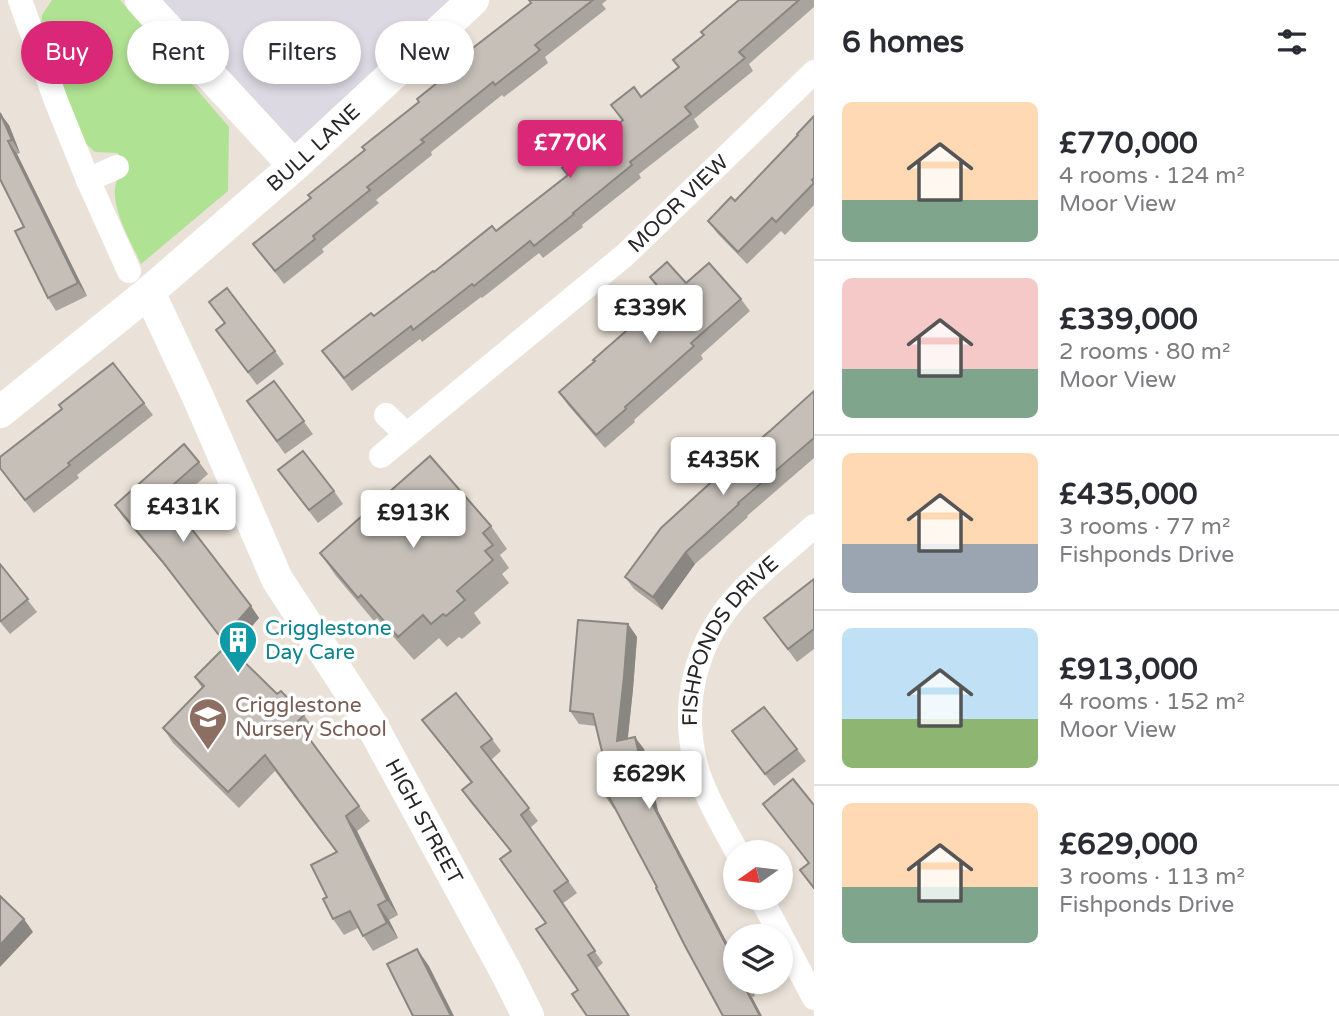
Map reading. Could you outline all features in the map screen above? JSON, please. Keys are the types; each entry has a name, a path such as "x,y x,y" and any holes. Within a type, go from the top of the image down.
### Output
{"street":[{"path":"141,0 294,166"},
{"name":"BULL LANE","path":"0,412 139,281 294,166 473,0"},
{"path":"21,1 55,101 88,180 139,281"},
{"name":"MOOR VIEW","path":"381,456 625,256 814,72"},
{"path":"88,180 117,167"},
{"name":"HIGH STREET","path":"139,281 198,397 277,579 370,722 528,1016"},
{"path":"386,415 406,435"},
{"name":"FISHPONDS DRIVE","path":"730,840 714,810 700,775 692,743 690,710 694,676 703,645 741,591 814,526"},
{"path":"767,910 814,998"}],"shaded area":[{"path":"141,0 473,0 450,21 375,21 375,84 382,84 294,166 218,84 229,84 229,21 160,21"}],"green space":[{"path":"52,0 120,0 138,21 127,21 127,84 192,84 229,127 228,191 141,264 121,221 115,198 118,177 125,168 118,153 95,152 84,142 62,84 113,84 113,21 42,21 42,15"}],"building":[{"path":"529,0 593,0 535,45 540,50 495,85 493,82 421,140 424,142 367,187 370,190 275,271 253,244 311,198 308,195 365,150 362,147 419,102 417,99 436,84 474,84 474,47 531,3"},
{"path":"739,0 799,0 739,52 745,58 685,107 691,114 630,162 632,165 574,214 534,246 530,241 474,286 472,284 413,330 411,326 344,378 322,351 371,313 374,316 434,272 492,226 496,231 568,175 562,168 623,120 611,105 634,87 641,97 679,67 673,60 704,35 701,32"},
{"path":"0,113 12,140 8,141 78,283 48,298 15,231 24,227 0,179"},
{"path":"814,116 814,183 776,222 772,218 738,252 708,221 731,197 735,201"},
{"path":"667,262 686,283 709,263 741,299 691,343 694,346 596,435 559,392 666,296 650,277"},
{"path":"227,288 275,351 248,372 216,330 225,323 209,302"},
{"path":"113,363 144,403 25,500 0,468 0,457 62,409 59,405"},
{"path":"274,381 304,421 277,441 247,401"},
{"path":"814,391 814,438 686,552 653,597 625,577 661,528"},
{"path":"184,444 199,462 164,493 251,606 222,639 115,505"},
{"path":"303,451 334,491 309,510 278,470"},
{"path":"430,456 491,526 483,533 493,545 485,551 493,560 457,591 465,600 446,616 443,614 431,624 423,615 398,637 361,595 358,598 320,553"},
{"path":"0,564 28,599 1,621 0,620"},
{"path":"814,579 814,629 788,649 764,618"},
{"path":"578,620 628,624 617,741 635,737 649,798 723,939 723,994 748,994 760,1016 723,1016 608,795 605,796 599,770 606,768 593,714 570,711"},
{"path":"227,645 277,694 281,691 304,715 297,722 359,806 346,816 387,900 378,905 387,923 363,936 350,911 333,919 323,899 327,897 311,865 337,852 265,755 228,792 163,728 204,686 195,677"},
{"path":"456,693 492,739 481,747 529,808 521,815 568,881 554,891 595,951 588,955 629,1016 587,1016 572,994 578,990 536,929 546,923 500,859 511,851 462,790 472,782 422,720"},
{"path":"764,707 797,749 765,774 732,731"},
{"path":"793,779 814,805 814,888 800,870 809,863 763,804"},
{"path":"0,896 24,919 0,945"},
{"path":"417,949 451,1016 413,1016 387,964"}],"place":[{"name":"Crigglestone Day Care","path":"238,674"},
{"name":"Crigglestone Nursery School","path":"208,751"}]}
